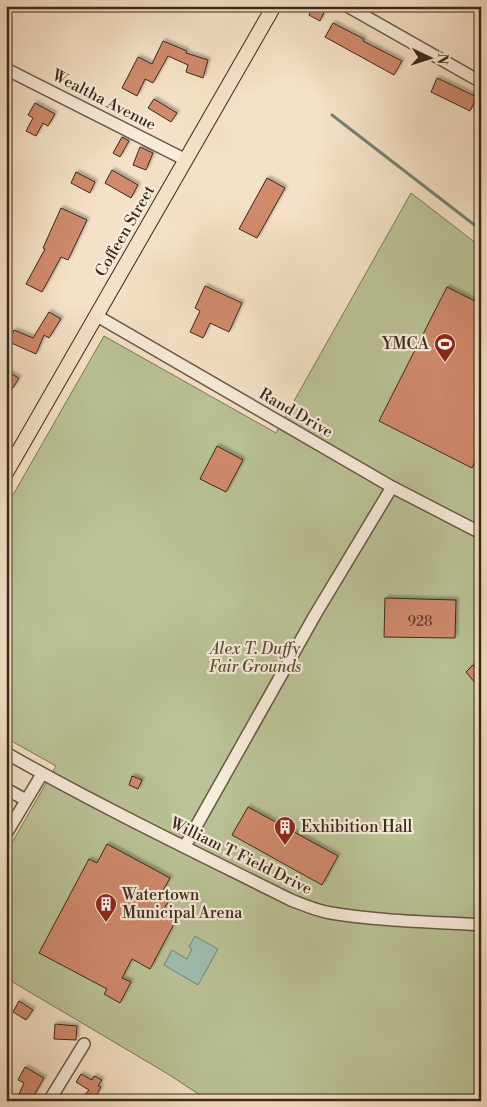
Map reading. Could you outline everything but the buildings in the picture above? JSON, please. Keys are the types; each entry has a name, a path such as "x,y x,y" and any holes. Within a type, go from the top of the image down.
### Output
{"main road":[{"name":"Coffeen Street","path":"6,474 274,6"}],"street":[{"path":"347,6 481,82"},
{"name":"Wealtha Avenue","path":"6,69 186,160"},
{"name":"Rand Drive","path":"97,316 392,487 481,534"},
{"path":"185,846 315,615 392,487"},
{"name":"William T Field Drive","path":"6,753 42,774 291,900 331,913 481,925"},
{"path":"6,834 42,774"},
{"path":"6,789 26,800"},
{"path":"49,1101 84,1044"}],"green space":[{"name":"Alex T. Duffy Fair Grounds","path":"411,193 481,247 481,1101 209,1101 168,1074 6,978 6,853 56,766 6,738 6,507 104,336 276,433"}],"shaded area":[{"path":"195,936 218,949 198,985 164,965 172,950 187,959 192,949 189,947"}],"waterway":[{"path":"332,115 481,230"}],"place":[{"name":"YMCA","path":"445,363"},
{"name":"Exhibition Hall","path":"285,846"},
{"name":"Watertown Municipal Arena","path":"106,923"}]}
